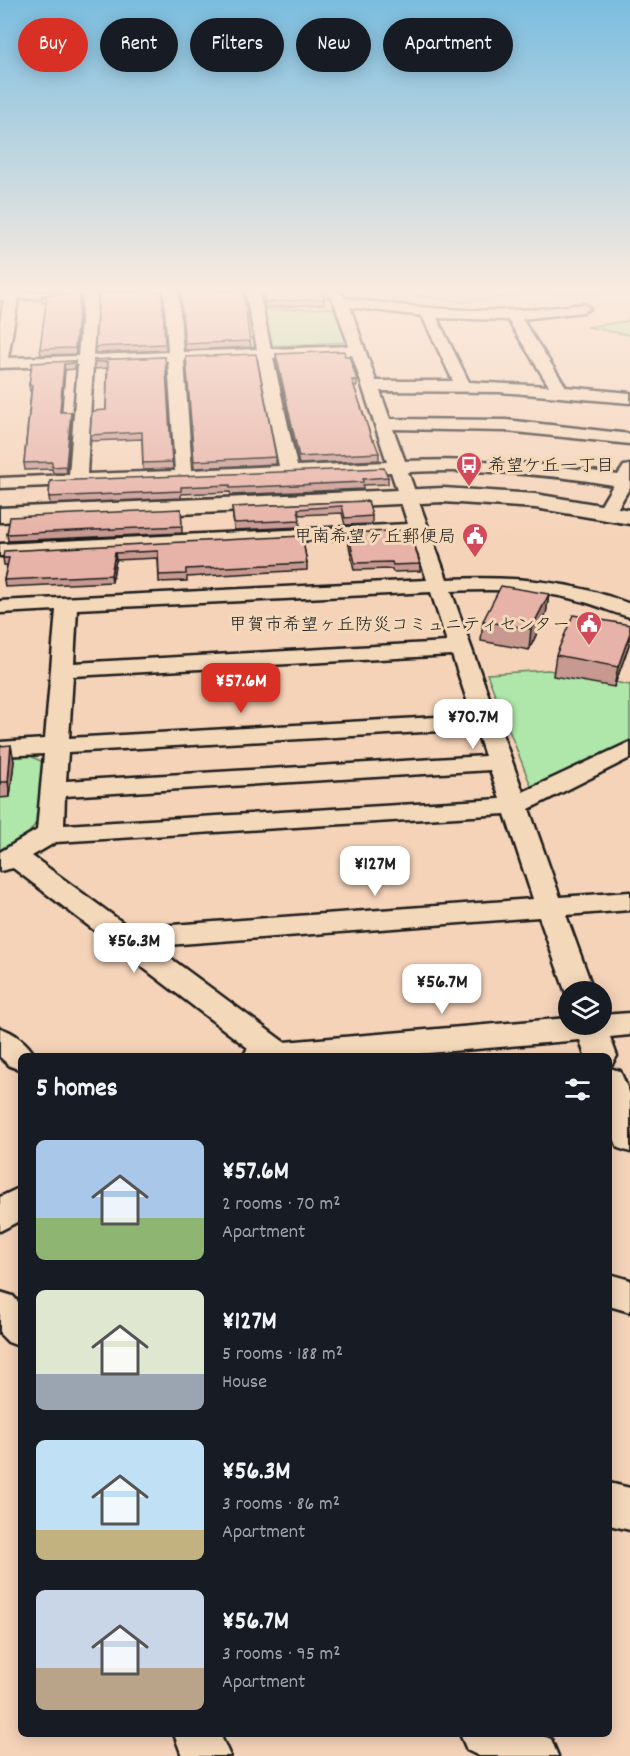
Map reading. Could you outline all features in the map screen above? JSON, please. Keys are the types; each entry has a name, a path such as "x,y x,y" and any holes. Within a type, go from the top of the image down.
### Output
{"street":[{"path":"78,480 84,373"},
{"path":"176,373 184,475"},
{"path":"269,373 289,470"},
{"path":"364,373 575,981"},
{"path":"457,373 463,385"},
{"path":"549,373 560,390"},
{"path":"369,386 463,385 560,390 630,398"},
{"path":"382,424 504,425 570,430 630,439"},
{"path":"0,483 465,464 628,477 606,512"},
{"path":"0,515 408,496 475,495 546,502 630,517"},
{"path":"0,550 418,529"},
{"path":"0,607 437,584 509,584 546,588 599,599 630,611"},
{"path":"50,834 67,604"},
{"path":"61,670 458,648"},
{"path":"0,749 485,721"},
{"path":"269,1053 124,938 8,860 50,834 515,806 630,749"},
{"path":"53,789 499,762"},
{"path":"124,938 630,901"},
{"path":"612,1024 630,1024"},
{"path":"293,1053 558,1028"},
{"path":"594,1035 600,1053"},
{"path":"0,1039 18,1055"},
{"path":"612,1088 630,1139"},
{"path":"0,1216 18,1203"},
{"path":"612,1291 630,1296"},
{"path":"0,1308 18,1327"},
{"path":"612,1505 630,1509"},
{"path":"198,1737 206,1756"},
{"path":"490,1737 534,1756"}],"green space":[{"path":"548,670 630,685 630,742 533,791 487,674"},
{"path":"26,754 43,762 41,806 34,826 27,835 0,854 0,756"}],"building":[{"path":"31,373 63,373 60,412 71,412 66,466 52,467 52,462 24,463 32,385 29,385"},
{"path":"108,373 166,373 172,462 143,463 142,432 90,435 92,411 106,410"},
{"path":"187,373 260,373 276,457 194,461"},
{"path":"280,373 355,373 357,380 352,380 372,440 379,453 299,457"},
{"path":"384,468 388,477 363,479 363,482 230,488 230,485 181,487 181,491 49,497 50,481"},
{"path":"368,501 372,516 345,518 342,506 298,509 300,520 234,523 232,507"},
{"path":"181,509 182,526 7,534 10,517"},
{"path":"410,530 420,564 355,563 348,533"},
{"path":"302,536 307,563 186,569 186,574 159,575 158,551 115,553 111,575 4,580 9,558 3,558 4,551"},
{"path":"501,586 549,594 531,629 483,621"},
{"path":"573,615 630,625 630,633 618,667 556,655"},
{"path":"11,745 8,782 0,782 0,746"}],"place":[{"name":"希望ケ丘一丁目","path":"469,488"},
{"name":"甲南希望ヶ丘郵便局","path":"475,559"},
{"name":"甲賀市希望ヶ丘防災コミュニティセンター","path":"589,647"}]}
